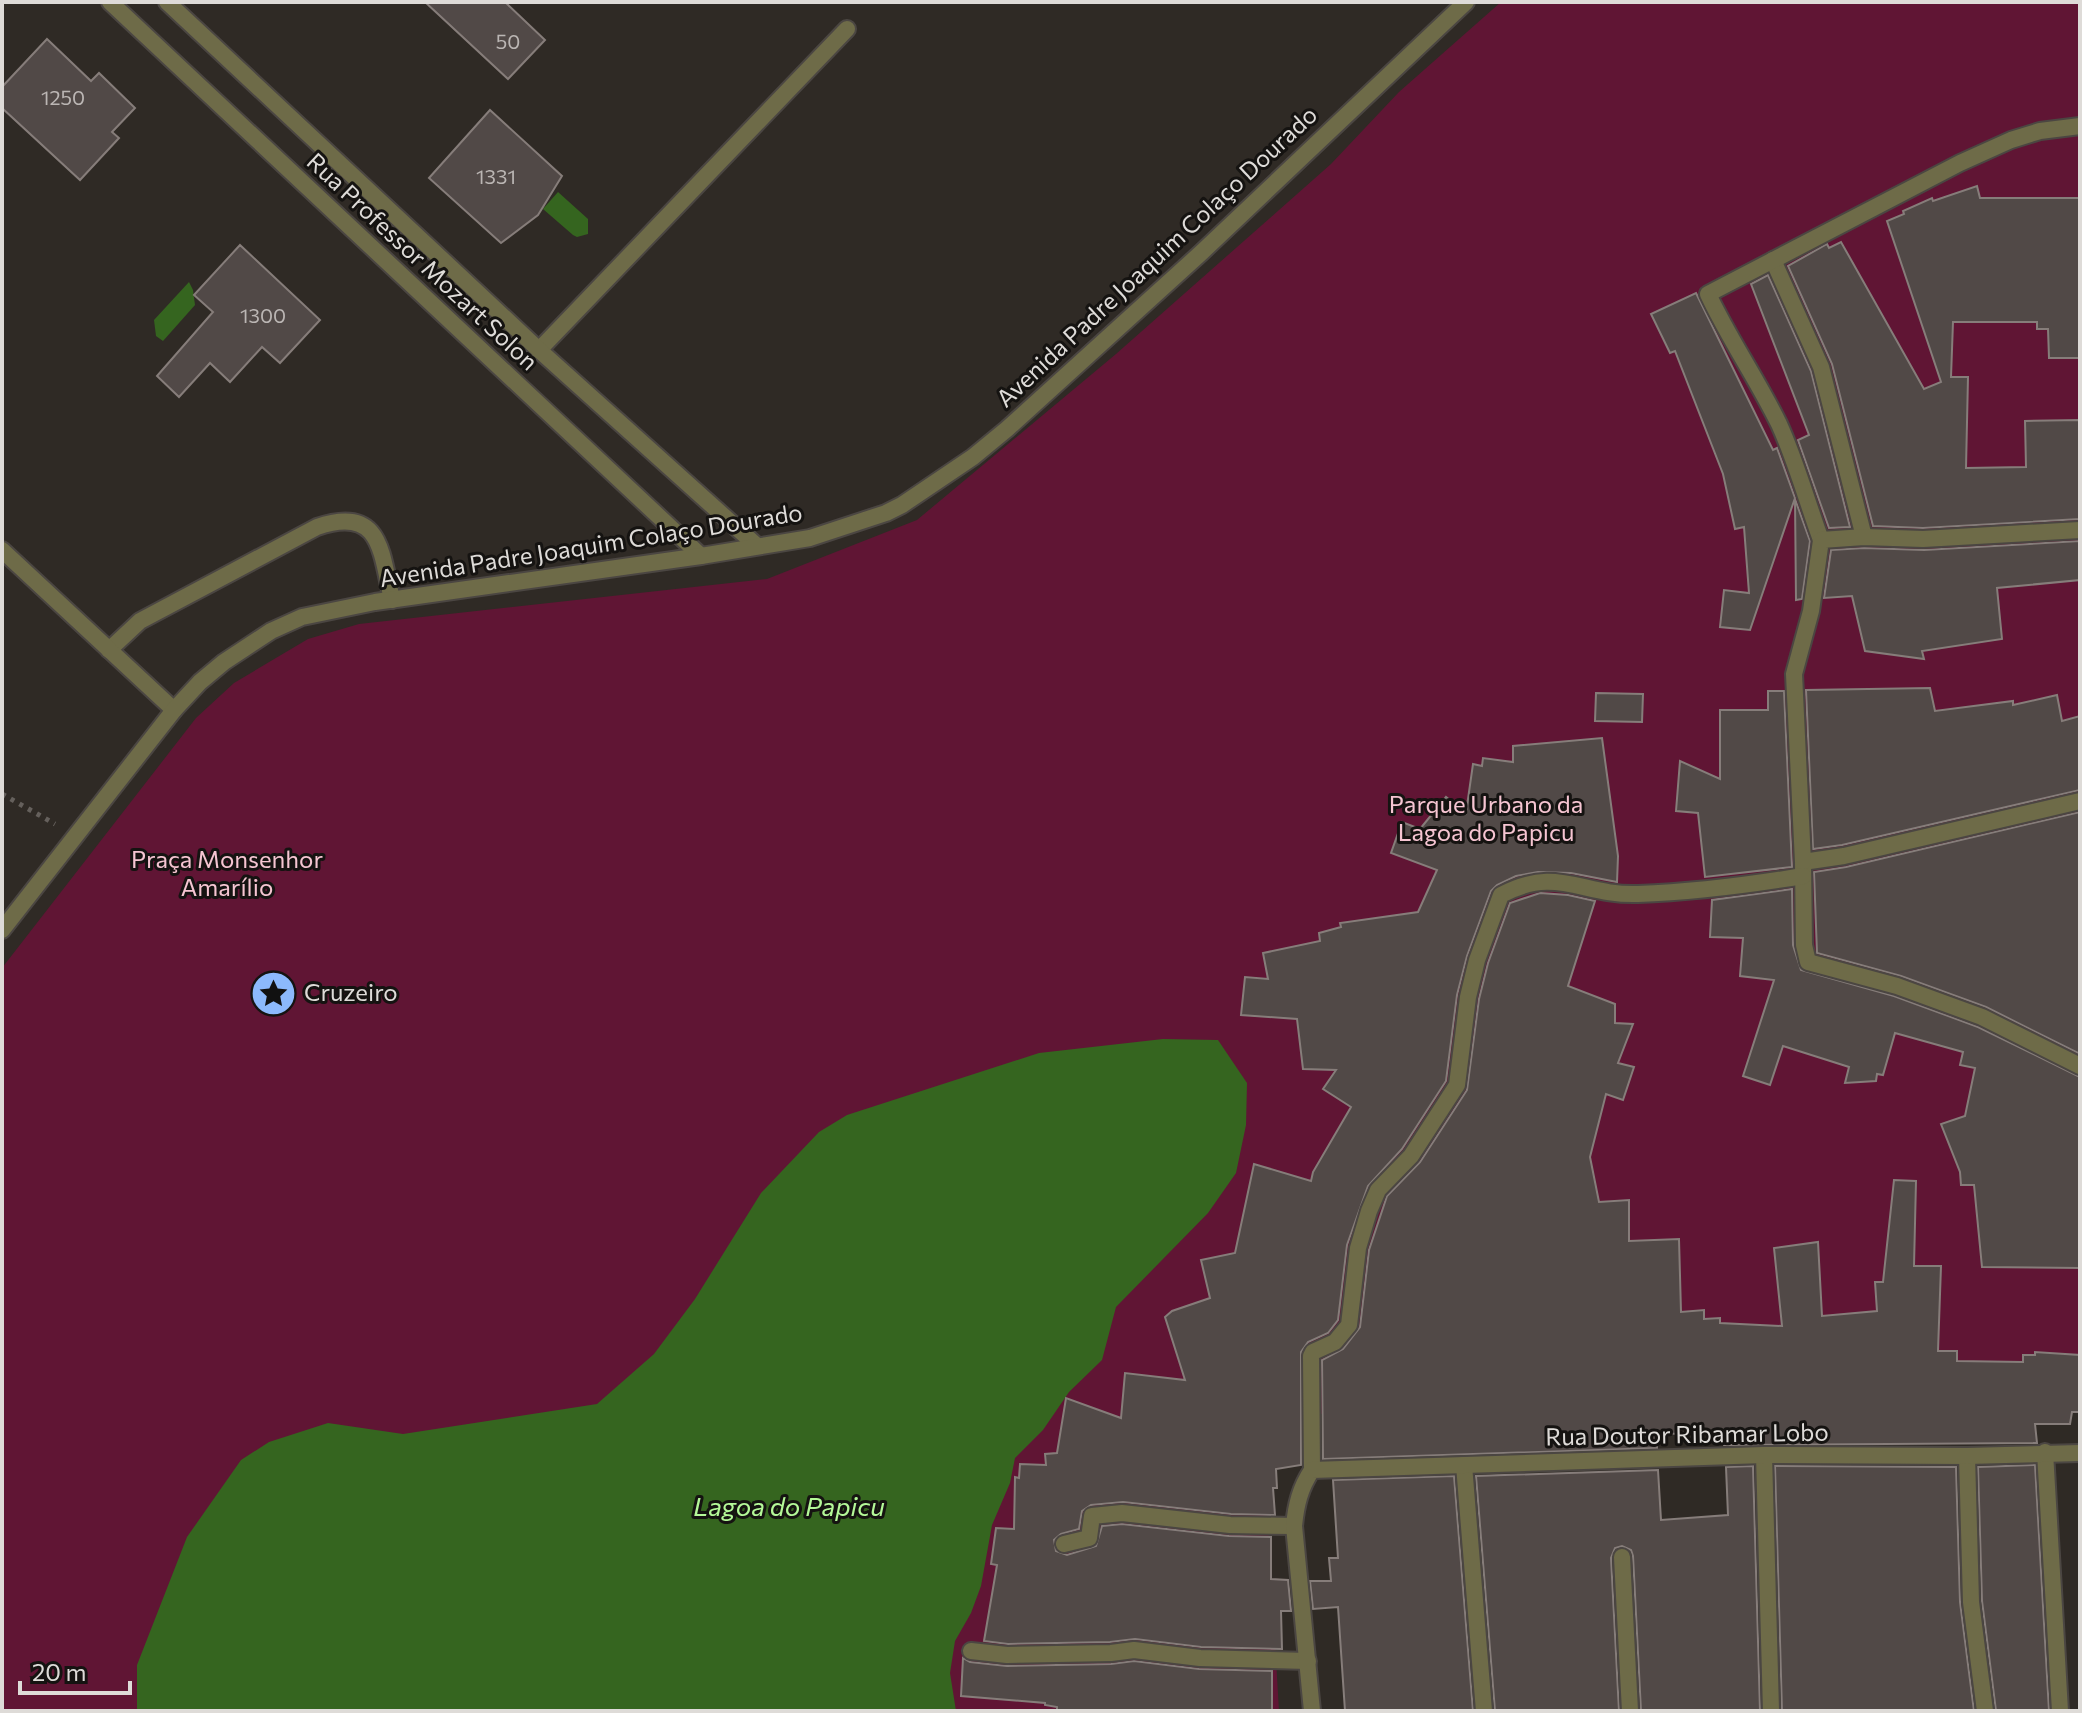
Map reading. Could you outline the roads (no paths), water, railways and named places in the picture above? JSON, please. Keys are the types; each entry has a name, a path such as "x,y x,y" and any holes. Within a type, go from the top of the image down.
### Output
{"street":[{"name":"Rua Professor Mozart Solon","path":"110,2 701,556"},
{"name":"Rua Professor Mozart Solon","path":"167,2 539,350 757,546"},
{"name":"Avenida Padre Joaquim Colaço Dourado","path":"2,930 174,710 212,672 271,631 308,615 392,600 810,538 886,513 973,457 1202,252 1466,2"},
{"path":"539,350 847,29"},
{"path":"2080,126 2040,131 2011,140 1960,163 1708,294 1780,427 1821,540 1811,611 1794,674 1804,945 1808,962 1897,986 1982,1017 2080,1066"},
{"path":"1773,260 1821,367 1864,537"},
{"path":"109,650 140,621 317,527 333,522 349,520 361,523 373,535 381,550 392,600"},
{"path":"1821,540 1864,537 1923,539 2080,530"},
{"path":"2,550 174,710"},
{"path":"1312,1711 1294,1526 1297,1501 1308,1476 1311,1356 1313,1352 1335,1342 1349,1325 1358,1248 1378,1190 1411,1156 1457,1085 1468,997 1477,960 1501,895 1518,886 1551,880 1634,894 1803,869 1844,856 2080,801"},
{"path":"2045,1452 2060,1711"},
{"name":"Rua Doutor Ribamar Lobo","path":"1308,1476 1464,1465 1764,1455 2080,1453"},
{"path":"1764,1455 1771,1711"},
{"path":"1967,1456 1971,1602 1985,1711"},
{"path":"1464,1465 1484,1711"},
{"path":"1064,1544 1089,1538 1092,1516 1122,1513 1230,1525 1294,1526"},
{"path":"1622,1557 1630,1711"},
{"path":"971,1651 1007,1655 1134,1650 1200,1658 1308,1661"}],"water":[{"path":"558,192 588,219 588,234 573,235 543,209"},
{"path":"189,282 195,305 163,341 156,336 154,320"},
{"name":"Lagoa do Papicu","path":"1163,1039 1218,1040 1247,1083 1246,1125 1236,1173 1208,1213 1116,1307 1102,1360 1069,1392 1043,1430 1015,1458 1010,1483 992,1525 981,1586 971,1613 955,1641 950,1673 956,1711 137,1711 137,1665 187,1537 241,1460 269,1442 328,1423 403,1434 597,1404 654,1354 695,1299 761,1193 819,1132 847,1115 1039,1053"}],"place":[{"name":"Cruzeiro","path":"273,993"}],"park label":[{"name":"Parque Urbano da Lagoa do Papicu","path":"1486,819"},
{"name":"Praça Monsenhor Amarílio","path":"227,874"}]}
